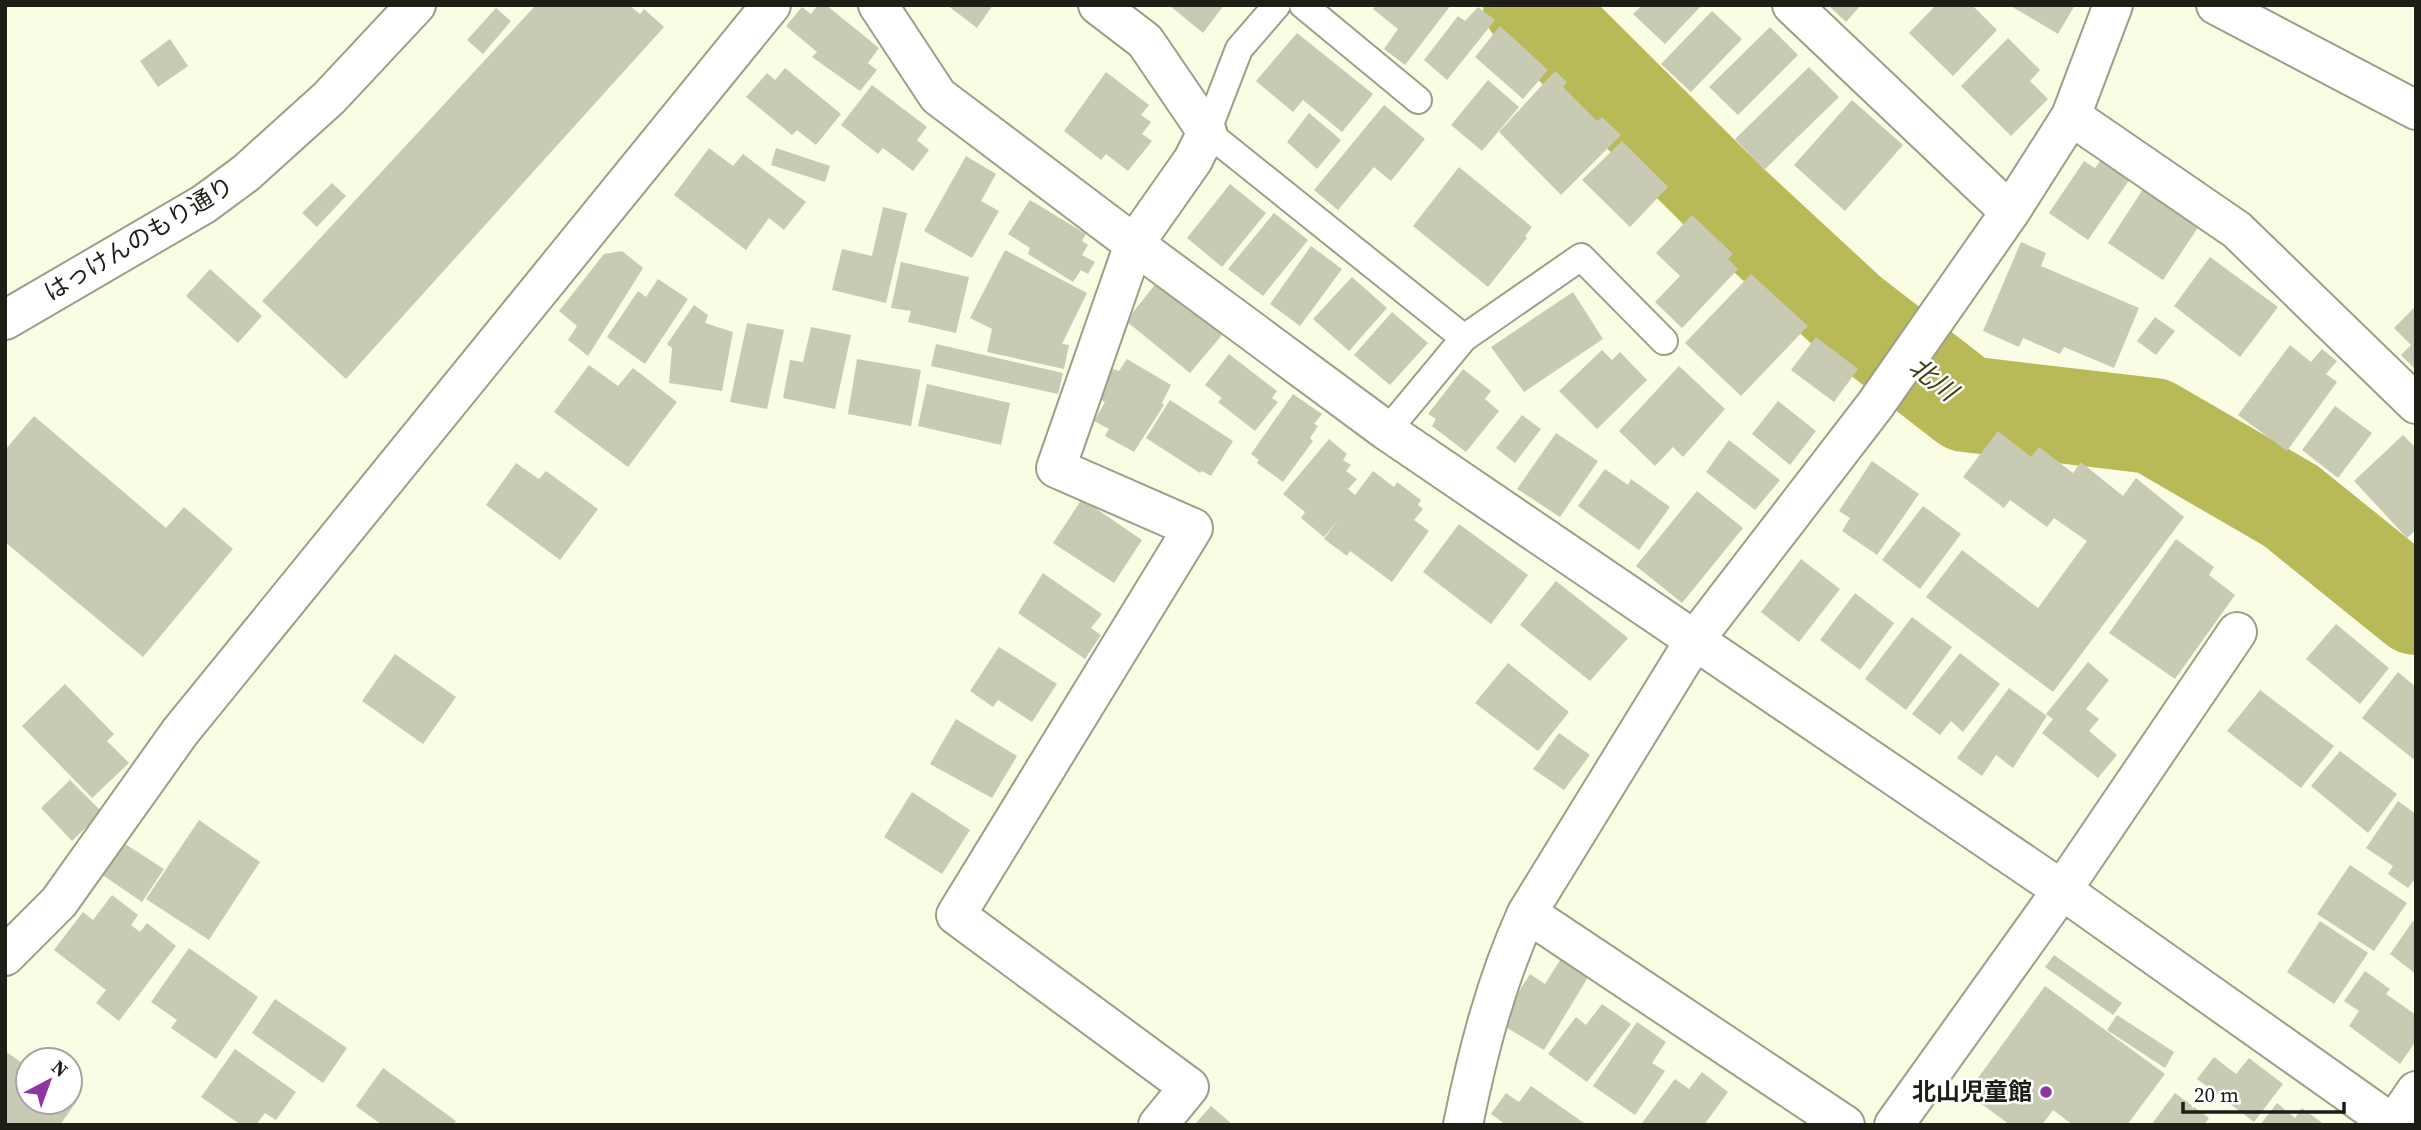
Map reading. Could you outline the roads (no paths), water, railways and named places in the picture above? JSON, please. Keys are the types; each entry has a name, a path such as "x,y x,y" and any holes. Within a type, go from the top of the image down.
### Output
{"street":[{"name":"はっけんのもり通り","path":"5,320 204,204 246,173 329,98 416,5"},
{"path":"5,956 59,902 180,732 771,5"},
{"path":"878,5 938,96 1387,430 1696,638 2062,890 2394,1125 2416,1091"},
{"path":"1098,5 1145,41 1207,132 1193,160 1134,244 1056,468 1194,528 956,915 1189,1087 1158,1125"},
{"path":"1792,5 2010,212"},
{"path":"1463,1125 1488,1017 1505,961 1527,914 1696,638 1876,404 2010,212 2071,116 2113,5"},
{"path":"2216,5 2416,110"},
{"path":"2071,116 2237,230 2416,404"},
{"path":"1894,1125 2062,890 2237,632"},
{"path":"1527,914 1845,1125"}],"lane":[{"path":"1277,5 1239,49 1207,132 1464,338"},
{"path":"1303,5 1418,100"},
{"path":"1387,430 1464,338 1581,257 1664,341"}],"waterway":[{"name":"北川","path":"1531,5 1730,203 1850,314 1966,404 2153,426 2291,506 2416,607"}],"place":[{"name":"北山児童館","path":"2046,1092"}]}
